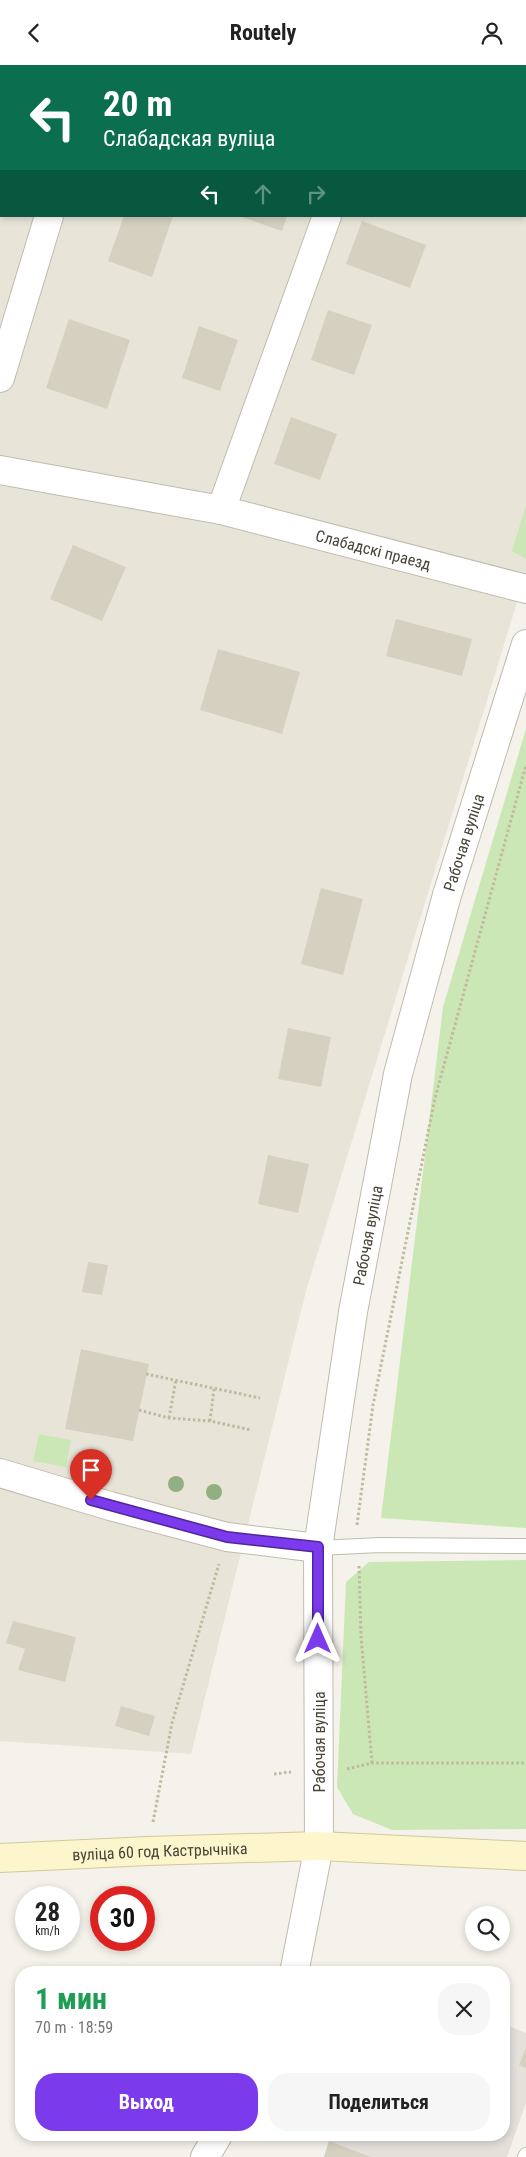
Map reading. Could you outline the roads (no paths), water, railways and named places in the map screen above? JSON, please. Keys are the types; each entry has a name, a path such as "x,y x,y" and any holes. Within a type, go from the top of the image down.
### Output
{"street":[{"path":"0,378 49,217"},
{"path":"221,510 327,217"},
{"name":"Слабадскі праезд","path":"0,470 221,510 526,589"},
{"name":"Рабочая вуліца","path":"319,1846 318,1547 353,1311 398,1074 447,895 526,644"},
{"path":"0,1473 110,1506 227,1537 318,1547"},
{"path":"295,1966 319,1846"},
{"name":"вуліца 60 год Кастрычніка","path":"0,1858 319,1846 526,1856"},
{"path":"205,2157 214,2141"}],"lane":[{"path":"318,1547 526,1545"}]}
